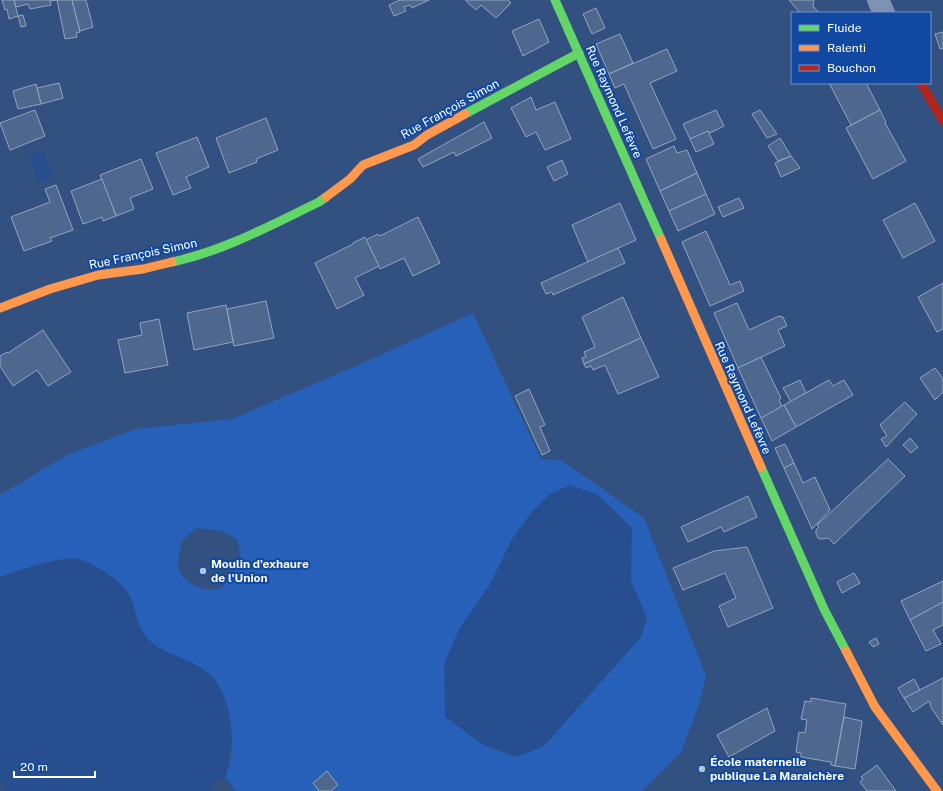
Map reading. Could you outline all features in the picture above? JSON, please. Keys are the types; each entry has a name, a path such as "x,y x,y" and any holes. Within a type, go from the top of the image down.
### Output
{"street":[{"name":"Rue Raymond Lefèvre","path":"555,0 824,609 875,707 937,791"},
{"path":"878,0 884,12"},
{"name":"Rue François Simon","path":"0,308 50,289 98,275 143,269 192,258 248,237 319,202 350,179 363,165 414,144 440,127 579,53"},
{"path":"922,84 943,121"}],"shaded area":[{"path":"43,150 54,176 39,183 28,157"},
{"path":"473,313 541,459 561,460 644,518 706,676 698,707 681,752 642,791 236,791 225,777 229,765 232,735 230,720 221,691 213,679 204,670 190,662 167,653 148,639 140,627 127,592 88,565 79,560 72,559 63,559 40,564 0,577 0,495 67,455 136,429 232,419 356,366","holes":["196,528 222,531 237,539 241,558 234,571 225,584 217,589 205,589 192,584 182,576 179,571 178,562 182,541"]},
{"path":"570,485 597,494 632,528 631,581 647,618 641,637 544,746 517,757 485,746 445,717 444,664 460,627 489,586 512,539 531,513 550,494"},
{"path":"66,559 80,560 89,563 102,570 125,588 131,599 141,629 149,640 165,651 189,661 203,669 212,676 217,683 226,701 230,722 231,742 227,772 222,779 211,784 212,791 7,791 0,779 0,577 34,566"}],"building":[{"path":"2,0 14,0 18,16 9,19 7,9 5,10"},
{"path":"14,0 57,0 50,1 51,5 30,9 28,4 16,7"},
{"path":"57,0 72,0 80,32 76,33 77,37 65,39"},
{"path":"72,0 86,0 93,27 80,31"},
{"path":"400,0 429,0 412,8 410,5 404,7 406,11 394,16 389,5"},
{"path":"465,0 508,0 511,3 496,18 481,5 476,10"},
{"path":"789,0 814,0 813,6 818,12 799,12"},
{"path":"596,8 605,28 592,34 583,14"},
{"path":"23,15 26,26 21,27 18,16"},
{"path":"539,19 549,42 523,56 512,31"},
{"path":"943,32 943,48 940,49 935,34"},
{"path":"620,34 633,63 609,74 596,44"},
{"path":"667,49 677,71 650,83 676,139 653,149 624,84 615,88 609,74"},
{"path":"59,83 63,98 41,104 37,88"},
{"path":"36,84 41,104 18,109 13,91"},
{"path":"830,84 867,84 880,110 851,125"},
{"path":"531,97 536,110 555,102 571,139 545,150 536,132 526,137 511,108"},
{"path":"35,110 45,136 10,150 0,123"},
{"path":"716,110 724,126 710,133 708,131 690,139 683,124"},
{"path":"760,110 777,134 767,138 752,114"},
{"path":"880,110 886,122 885,123 906,161 873,179 846,128"},
{"path":"266,118 278,150 256,159 257,162 229,173 216,138"},
{"path":"484,122 492,138 456,156 454,152 423,167 418,159"},
{"path":"708,131 714,144 696,152 690,139"},
{"path":"197,137 209,167 186,177 191,188 173,195 156,153"},
{"path":"780,138 791,156 778,161 768,146"},
{"path":"674,146 677,153 687,150 697,173 660,191 646,159"},
{"path":"791,156 800,168 781,177 775,163"},
{"path":"141,159 153,189 130,198 134,209 116,216 100,175"},
{"path":"562,160 568,174 554,181 547,167"},
{"path":"697,173 706,194 669,211 660,191"},
{"path":"102,179 116,216 103,221 102,217 83,224 71,191"},
{"path":"56,185 73,230 50,238 52,241 24,251 11,217 50,202 45,189"},
{"path":"706,194 715,214 678,231 669,211"},
{"path":"739,198 744,208 723,217 718,207"},
{"path":"620,203 636,240 588,262 572,225"},
{"path":"915,203 935,241 903,258 883,220"},
{"path":"418,217 440,263 413,276 404,258 380,269 366,240 378,234 380,236"},
{"path":"706,231 730,285 740,281 744,291 710,306 682,242"},
{"path":"365,237 379,266 355,278 364,295 337,309 315,263"},
{"path":"618,248 625,263 553,295 552,292 546,294 541,283"},
{"path":"943,283 943,329 937,332 918,297"},
{"path":"623,297 641,338 584,364 582,358 586,357 584,352 595,347 582,317"},
{"path":"266,301 274,338 234,346 227,309"},
{"path":"737,303 749,330 779,316 783,317 787,326 778,330 785,346 738,368 714,313"},
{"path":"226,305 233,342 194,350 187,313"},
{"path":"159,319 168,365 125,373 118,340 142,335 140,323"},
{"path":"43,330 71,372 48,386 37,370 13,386 0,366 0,356 7,352 8,353"},
{"path":"641,338 659,377 618,394 605,365 593,370 591,366 586,368 584,364"},
{"path":"761,357 781,398 779,400 782,407 761,418 738,368"},
{"path":"935,368 943,379 943,392 935,400 920,378"},
{"path":"800,380 806,393 791,402 783,388"},
{"path":"829,380 833,386 844,380 853,395 796,427 784,405"},
{"path":"529,389 545,425 540,427 550,451 542,455 515,396"},
{"path":"905,402 917,414 886,447 881,439 887,436 880,425"},
{"path":"784,405 796,427 772,441 761,418"},
{"path":"910,438 918,447 911,453 903,445"},
{"path":"785,444 794,463 784,468 775,448"},
{"path":"888,459 905,476 834,544 828,538 818,538 816,530 819,527 817,525"},
{"path":"794,463 803,483 815,477 830,510 812,529 784,468"},
{"path":"748,496 757,517 724,532 721,527 688,542 681,527"},
{"path":"747,547 773,608 728,627 719,606 736,598 725,573 683,590 673,568 714,551"},
{"path":"854,573 860,583 842,593 837,582"},
{"path":"943,581 943,602 910,620 901,601"},
{"path":"943,602 943,625 933,630 941,644 926,651 910,620"},
{"path":"876,638 879,644 873,647 869,642"},
{"path":"943,678 943,725 930,706 929,701 913,712 904,698"},
{"path":"914,679 920,690 904,698 898,688"},
{"path":"811,698 846,704 835,766 831,765 831,762 801,757 801,753 796,752 799,732 805,733 807,720 801,719 805,701 811,702"},
{"path":"767,708 775,731 729,757 717,735"},
{"path":"844,717 862,721 855,769 835,766"},
{"path":"877,765 896,791 867,791 860,782 863,779 861,777"},
{"path":"327,771 338,785 331,791 319,791 313,783"}],"traffic: fast":[{"path":"555,0 661,239"},
{"path":"465,114 579,53"},
{"path":"172,262 229,244 283,220 326,197"},
{"path":"761,467 824,609 846,651"}],"traffic: slow":[{"path":"326,197 350,179 363,165 414,145 427,135 465,114"},
{"path":"661,239 761,467"},
{"path":"0,308 50,289 98,275 143,269 172,262"},
{"path":"846,651 875,707 937,791"}],"traffic: jam":[{"path":"922,84 943,121"}],"place":[{"name":"Moulin d'exhaure de l'Union","path":"203,571"},
{"name":"École maternelle publique La Maraichère","path":"702,769"}]}
